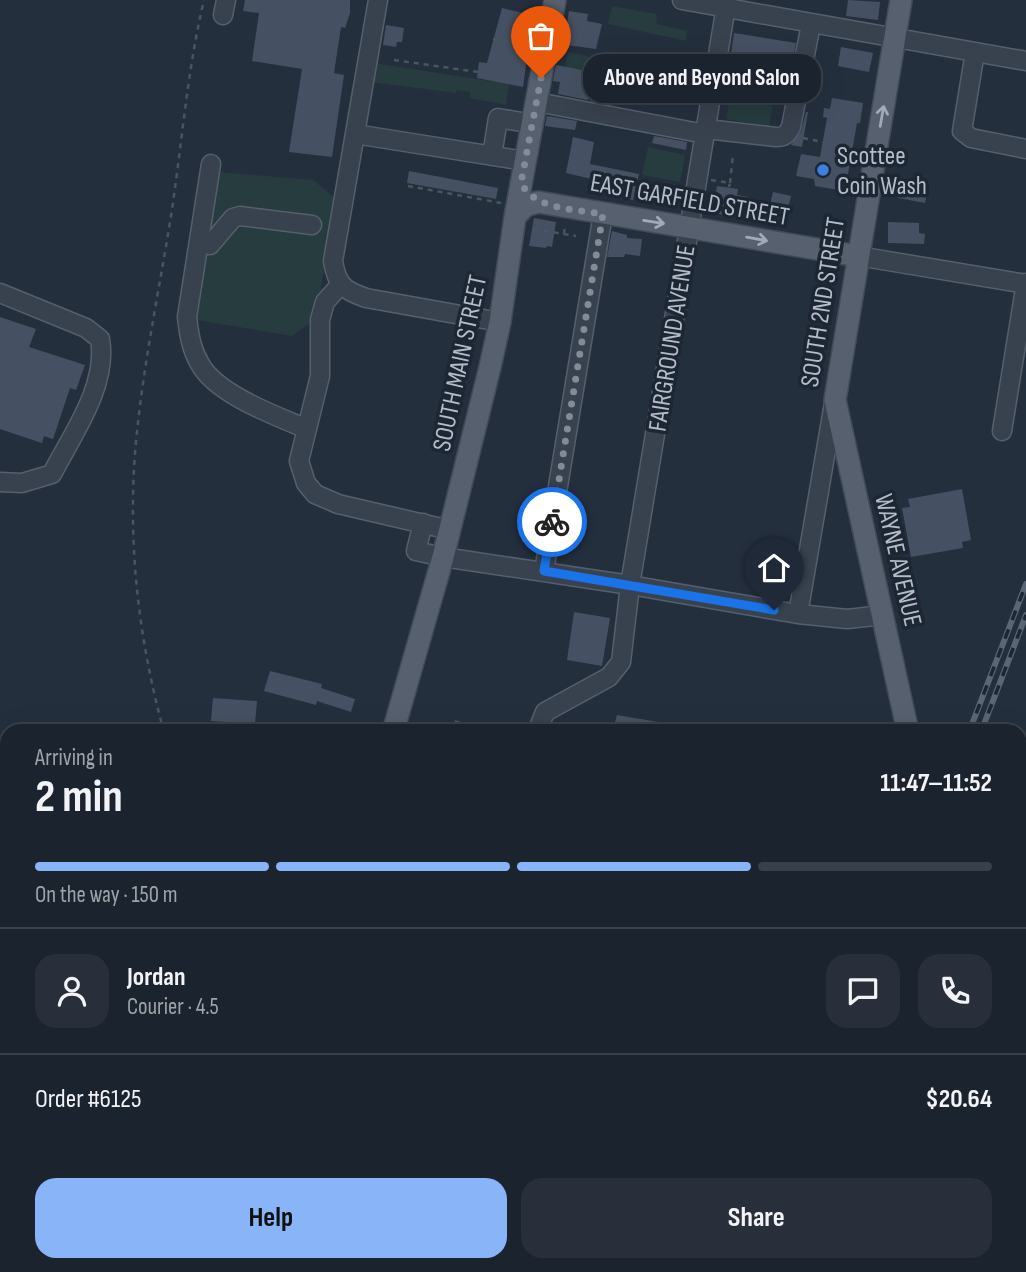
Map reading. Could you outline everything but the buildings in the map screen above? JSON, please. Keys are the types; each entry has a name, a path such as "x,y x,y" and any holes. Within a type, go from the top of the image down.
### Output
{"main road":[{"name":"SOUTH MAIN STREET","path":"395,724 450,530 500,322 510,210 521,183 555,0"},
{"name":"SOUTH 2ND STREET","path":"835,400 901,0"},
{"path":"521,183 527,193 538,202"},
{"name":"EAST GARFIELD STREET","path":"538,202 858,256"},
{"path":"510,210 538,202"},
{"name":"WAYNE AVENUE","path":"835,400 906,724"}],"street":[{"path":"378,0 332,261 335,277 346,291 366,298 500,322"},
{"path":"682,0 727,4 811,24 1026,61"},
{"name":"FAIRGROUND AVENUE","path":"540,724 545,712 609,677 621,662 629,584 727,4"},
{"path":"537,102 706,132 783,137 791,127 811,24"},
{"path":"975,52 962,131 971,138 1026,149"},
{"path":"492,156 498,118 533,124"},
{"path":"355,134 525,161"},
{"path":"211,164 187,317 190,341 201,367 221,386 243,401 307,429"},
{"path":"544,571 603,214"},
{"path":"199,242 210,244 233,218 240,216 312,225"},
{"name":"EAST GARFIELD STREET","path":"858,256 1026,284"},
{"path":"341,284 325,302 320,320 320,376 299,461 306,483 315,494 338,504 450,530"},
{"path":"1002,430 1026,284"},
{"path":"0,293 86,328 100,339 103,357 94,391 52,474 22,483 0,482"},
{"name":"SOUTH 2ND STREET","path":"798,614 835,400"},
{"path":"423,523 416,551 798,614 847,620 883,615"}],"path":[{"path":"162,724 149,678 138,611 134,521 136,444 146,356 165,250 194,47 204,0"},
{"path":"493,39 533,46"},
{"path":"394,60 478,72"},
{"path":"606,73 635,79"},
{"path":"803,138 823,142"},
{"path":"711,180 729,185 733,155"},
{"path":"408,186 510,210"},
{"path":"564,234 565,225"},
{"path":"534,229 576,236"}],"green space":[{"path":"612,6 656,14 657,24 687,31 686,41 608,24"},
{"path":"568,52 629,67 630,72 642,75 637,98 597,89 595,72 565,67"},
{"path":"374,63 509,84 506,105 470,98 470,92 456,90 456,93 371,82"},
{"path":"730,99 773,106 769,127 726,119"},
{"path":"648,147 685,155 680,182 642,175"},
{"path":"217,172 313,180 334,197 317,318 292,336 197,320"}],"railway":[{"path":"972,724 1026,584"},
{"path":"984,724 1026,615"}],"way so far":[{"path":"541,78 521,183 530,197 538,202 603,214 552,522"}],"place":[{"name":"Above and Beyond Salon","path":"541,78"},
{"name":"Scottee Coin Wash","path":"823,170"}],"route":[{"path":"552,522 544,571 774,610"}]}
